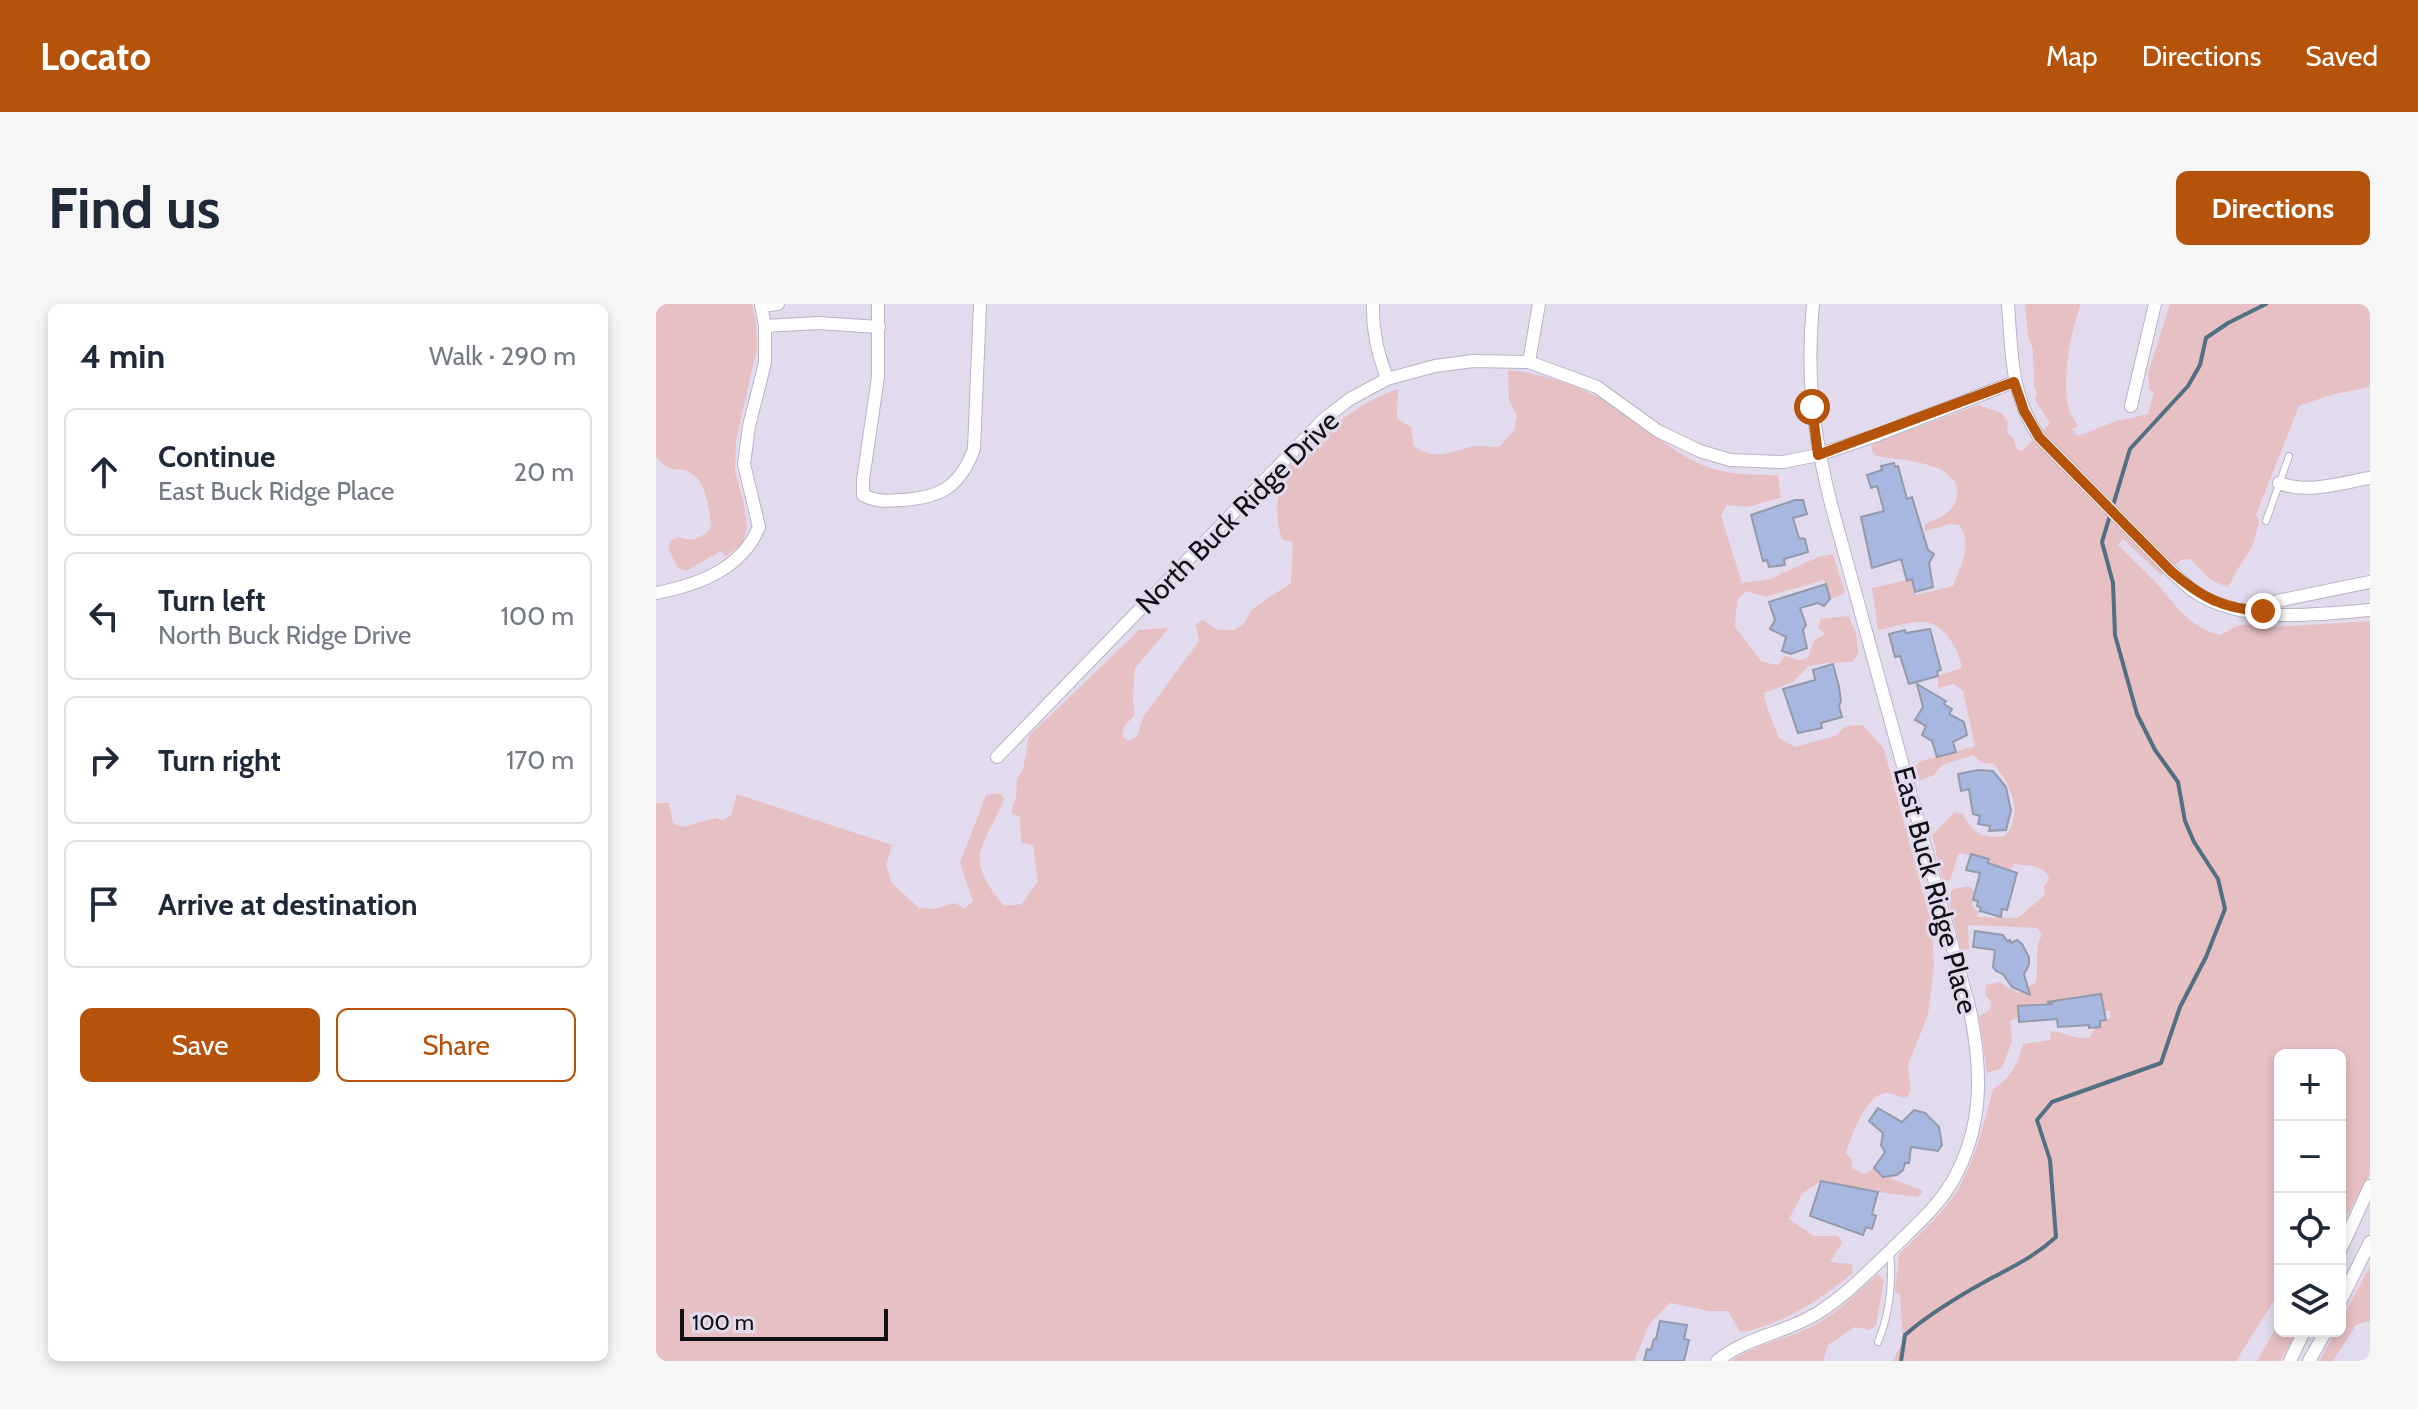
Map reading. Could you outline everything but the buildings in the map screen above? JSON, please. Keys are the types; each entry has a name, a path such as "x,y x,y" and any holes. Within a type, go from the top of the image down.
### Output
{"street":[{"path":"656,593 706,578 731,565 752,543 759,527 744,464 749,426 765,363 765,326 761,305 778,304"},
{"path":"878,304 878,377 863,495 874,501 924,499 949,487 961,476 974,449 980,304"},
{"path":"1373,304 1372,325 1387,379"},
{"path":"1529,362 1539,304"},
{"name":"East Buck Ridge Place","path":"1717,1361 1739,1346 1797,1325 1856,1284 1922,1220 1952,1183 1978,1113 1976,1041 1970,1010 1818,455 1808,351 1813,304"},
{"path":"2008,304 2014,382 2024,411 2039,437 2195,592 2222,605 2263,611 2280,617 2370,610"},
{"path":"2131,406 2155,304"},
{"path":"765,326 818,323 879,327"},
{"name":"North Buck Ridge Drive","path":"997,757 1324,419 1350,399 1387,379 1435,366 1473,361 1529,362 1597,387 1658,431 1700,451 1730,460 1756,463 1783,462 1818,455 2014,382"},
{"path":"2279,483 2305,488 2370,478"},
{"path":"759,527 774,530"},
{"path":"2263,611 2277,601 2370,582"},
{"path":"2346,1238 2370,1186"},
{"path":"2346,1290 2370,1242"},
{"path":"2290,1361 2301,1337"},
{"path":"2309,1361 2323,1337"}],"lane":[{"path":"2266,521 2289,456"},
{"path":"1878,1342 1888,1319 1892,1268 1890,1251"}],"shaded area":[{"path":"656,304 752,304 756,322 757,348 736,441 735,472 747,527 743,543 726,556 721,551 686,571 678,568 669,551 670,541 678,537 700,537 711,528 706,498 696,477 666,466 656,457"},
{"path":"2025,304 2081,304 2071,342 2066,386 2069,410 2078,426 2072,429 2078,436 2116,421 2148,414 2154,392 2149,389 2148,373 2170,304 2370,304 2370,387 2299,406 2256,515 2259,521 2253,543 2227,587 2211,580 2190,559 2181,560 2161,575 2123,539 2118,545 2185,615 2210,632 2220,635 2236,626 2251,624 2272,627 2370,621 2370,1174 2346,1216 2346,1049 2274,1049 2274,1301 2236,1361 1892,1361 1903,1342 1900,1294 1895,1292 1899,1254 1941,1212 1961,1184 1976,1150 1993,1089 2013,1070 2023,1044 2050,1040 2051,1031 2080,1038 2090,1037 2095,1027 2100,1027 2100,1021 2111,1017 2110,1011 2105,1011 2101,994 2018,1006 2019,1017 2010,1021 2012,1041 2002,1068 1987,1073 1979,1016 1990,1010 1991,1002 1985,995 1986,985 1999,982 2018,993 2036,982 2038,945 2042,935 2037,928 1968,925 1969,949 1961,951 1948,897 1953,889 1969,886 1975,892 1972,905 1980,911 1977,917 2018,918 2045,895 2044,887 2049,879 2044,871 2035,867 2014,864 2011,869 1988,863 1989,859 1959,853 1950,880 1943,882 1932,835 1955,812 1963,814 1979,833 2005,836 2014,818 2013,799 2006,781 1994,764 1980,762 1974,755 1942,765 1934,775 1918,781 1916,766 1921,761 1975,746 1963,691 1954,684 1938,688 1938,676 1962,668 1950,639 1938,627 1923,622 1878,630 1872,588 1912,579 1916,595 1953,586 1966,548 1959,525 1950,524 1925,531 1925,524 1945,515 1955,503 1956,485 1951,476 1928,465 1876,456 1871,449 1872,444 1978,405 2002,413 2008,422 2007,433 2014,439 2016,448 2022,451 2050,423 2035,400 2033,350 2028,336"},
{"path":"1508,370 1551,378 1592,394 1705,466 1731,473 1778,475 1781,498 1747,507 1727,505 1721,516 1742,583 1770,579 1818,557 1833,554 1845,593 1830,599 1824,580 1766,597 1746,591 1737,601 1735,627 1762,662 1778,665 1785,656 1798,660 1807,658 1814,641 1825,634 1818,627 1821,619 1848,616 1856,632 1858,654 1852,662 1809,666 1793,682 1764,693 1766,705 1779,738 1795,747 1835,736 1846,726 1863,725 1884,749 1932,926 1934,968 1928,1015 1908,1065 1911,1091 1906,1098 1888,1093 1873,1099 1861,1116 1846,1153 1852,1160 1852,1168 1864,1174 1874,1168 1880,1174 1923,1191 1918,1197 1861,1187 1860,1190 1821,1181 1802,1194 1789,1219 1814,1236 1838,1236 1842,1243 1830,1262 1852,1264 1853,1273 1785,1318 1740,1332 1728,1311 1709,1311 1670,1303 1650,1323 1634,1361 656,1361 656,803 669,803 673,823 683,827 716,818 723,820 731,815 737,794 892,845 886,866 892,883 919,908 934,909 955,903 964,908 973,902 960,863 986,795 999,793 1004,799 984,842 980,863 983,875 1004,906 1022,904 1038,881 1033,845 1021,843 1020,817 1011,813 1029,736 1139,630 1169,628 1135,668 1135,715 1124,726 1122,736 1129,741 1137,736 1143,717 1199,641 1196,624 1203,620 1218,630 1234,630 1245,623 1251,610 1291,583 1293,542 1282,539 1278,503 1281,485 1297,458 1349,414 1398,389 1397,419 1411,427 1414,446 1431,454 1446,454 1479,446 1499,447 1514,431 1517,416 1509,400"},
{"path":"2370,1266 2370,1324 2368,1321 2356,1325 2333,1361 2319,1361 2333,1337 2346,1337 2346,1312"},
{"path":"1878,1274 1884,1281 1876,1326 1869,1330 1855,1327 1828,1345 1823,1361 1731,1361 1750,1350 1822,1321"},
{"path":"2274,1331 2274,1337 2294,1337 2280,1361 2257,1361"}],"waterway":[{"path":"1901,1361 1905,1335 1935,1312 2032,1256 2056,1237 2050,1160 2037,1120 2052,1102 2161,1063 2180,1007 2206,957 2225,909 2218,879 2194,842 2185,821 2178,782 2155,750 2137,714 2115,635 2113,583 2102,542 2130,449 2188,386 2200,365 2206,338 2266,304"}],"route":[{"path":"1812,407 1818,455 2014,382 2024,411 2039,437 2172,572 2195,592 2222,605 2263,611"}]}
